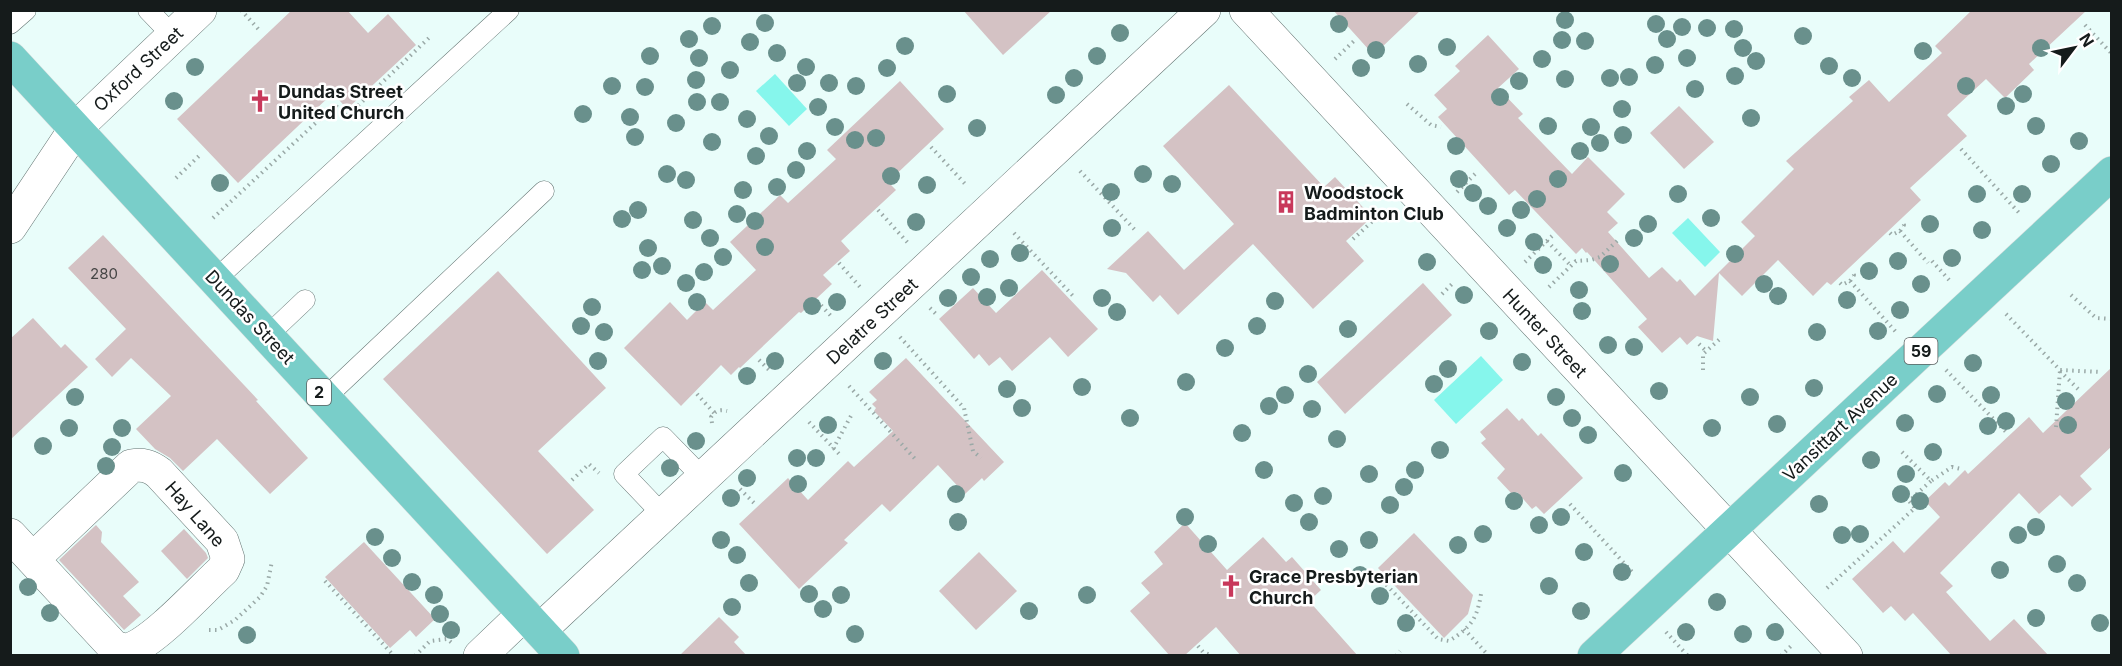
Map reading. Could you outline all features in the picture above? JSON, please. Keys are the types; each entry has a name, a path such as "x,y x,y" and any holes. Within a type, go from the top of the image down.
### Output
{"main road":[{"name":"Dundas Street","path":"10,58 563,656"},
{"name":"Vansittart Avenue","path":"1594,656 2112,173"}],"street":[{"name":"Oxford Street","path":"10,227 76,128 200,10"},
{"name":"Delatre Street","path":"469,652 532,622 664,516 719,480 1204,10"},
{"name":"Hunter Street","path":"1246,10 1846,656"},
{"name":"Hay Lane","path":"10,535 113,646 121,650 129,650 150,638 222,570 228,559 222,541 159,473 150,466 139,465 131,466 33,559"}],"lane":[{"path":"10,24 26,10"},
{"path":"148,10 173,36"},
{"path":"215,280 509,10"},
{"path":"325,398 544,191"},
{"path":"267,336 305,300"},
{"path":"664,516 624,474 663,437 719,480"}],"path":[{"path":"241,10 261,32"},
{"path":"2085,25 2112,54"},
{"path":"213,218 335,105 346,116 432,35"},
{"path":"1331,62 1356,39"},
{"path":"1407,104 1431,125 1441,126"},
{"path":"931,147 974,193"},
{"path":"1961,149 2042,238"},
{"path":"176,178 201,154"},
{"path":"1073,164 1136,231"},
{"path":"1454,195 1476,173"},
{"path":"1353,239 1389,206"},
{"path":"879,210 914,249"},
{"path":"1890,233 1892,235 1900,231 1904,225 1901,222"},
{"path":"1007,226 1075,298"},
{"path":"1900,231 1928,263"},
{"path":"1521,266 1552,236"},
{"path":"1544,292 1580,260 1600,257 1618,240"},
{"path":"1547,242 1572,266"},
{"path":"839,263 867,294"},
{"path":"1840,283 1842,285 1850,281 1854,275 1851,272"},
{"path":"1442,294 1457,279"},
{"path":"1850,281 2006,432"},
{"path":"1985,291 2081,392"},
{"path":"2071,295 2096,318 2112,319"},
{"path":"817,301 837,321"},
{"path":"896,332 964,408 974,450 981,458"},
{"path":"1703,370 1703,354 1722,337"},
{"path":"1699,344 1706,351"},
{"path":"2060,370 2101,372"},
{"path":"2056,427 2060,370"},
{"path":"844,381 917,461"},
{"path":"697,394 714,413"},
{"path":"833,448 852,414"},
{"path":"804,417 840,456"},
{"path":"1902,452 1931,481"},
{"path":"1826,589 1915,508 1909,501 1931,481 1952,467 1961,469"},
{"path":"719,480 754,503"},
{"path":"1570,504 1656,598"},
{"path":"1378,576 1438,639 1449,640 1477,616 1482,594"},
{"path":"325,581 394,656"},
{"path":"1464,629 1489,656"},
{"path":"423,637 428,643"},
{"path":"415,656 428,643 447,639 469,652"},
{"path":"1781,656 1797,641"},
{"path":"1198,646 1203,652 1214,656"},
{"path":"1396,656 1400,651"}],"water":[{"path":"775,74 807,109 789,126 756,91"},
{"path":"1688,218 1720,252 1705,267 1672,233"},
{"path":"1481,356 1503,380 1456,424 1434,400"}],"building":[{"name":"Dundas Street United Church","path":"292,10 347,10 368,33 388,14 416,45 347,109 333,93 238,183 177,119"},
{"path":"963,10 1052,10 1003,55"},
{"path":"1333,10 1421,10 1381,48 1378,43 1370,51"},
{"path":"1972,10 2087,10 2029,64 2034,70 2005,98 1986,79 1947,115 1967,136 1910,188 1921,200 1831,285 1827,282 1813,296 1778,260 1742,296 1719,273 1713,341 1697,336 1687,345 1680,337 1662,353 1638,327 1647,319 1587,252 1582,248 1576,254 1515,190 1509,195 1438,117 1447,109 1434,95 1460,71 1455,66 1488,35 1519,69 1498,88 1523,114 1518,118 1572,174 1588,157 1625,194 1607,212 1618,223 1608,232 1649,278 1662,267 1677,282 1680,279 1695,296 1755,236 1741,222 1794,169 1786,161 1853,101 1849,97 1869,80 1889,102 1942,53 1935,46"},
{"path":"900,81 944,129 888,182 896,190 841,241 850,251 823,275 832,284 740,368 731,375 721,365 681,406 624,348 670,302 687,320 705,302 713,310 756,270 730,242 780,195 788,203 836,159 827,150"},
{"name":"Woodstock Badminton Club","path":"1229,85 1324,187 1335,177 1372,217 1346,241 1364,261 1313,309 1253,244 1178,315 1160,295 1153,302 1126,273 1107,269 1148,231 1184,270 1234,224 1163,146"},
{"path":"1679,106 1714,142 1684,169 1650,133"},
{"path":"103,235 258,400 256,401 308,458 270,494 217,439 183,471 170,458 155,449 136,429 171,396 131,358 112,377 95,359 126,329 68,268"},
{"path":"1042,270 1098,329 1068,357 1050,337 1012,371 1000,357 989,366 979,354 974,359 939,319 973,288 996,313"},
{"path":"498,271 606,388 538,451 594,510 547,554 383,379"},
{"path":"1423,283 1452,315 1345,414 1317,382"},
{"path":"33,318 61,348 65,344 88,367 10,440 10,339"},
{"path":"906,358 1004,462 984,481 982,478 965,494 938,465 890,512 882,504 844,540 848,543 799,589 739,524 788,478 808,500 848,461 854,467 893,431 874,411 876,408 872,404 877,400 869,392"},
{"path":"2112,367 2112,446 2080,476 2092,489 2072,507 2060,495 2039,514 2019,493 1940,573 1953,586 1946,592 1990,641 2014,619 2049,656 1952,656 1913,613 1905,621 1891,606 1883,613 1852,579 1893,541 1904,553 1940,517 1925,501 1945,482 1949,486 1965,470 1968,474 2029,417 2043,433"},
{"path":"1507,408 1519,421 1522,418 1538,436 1541,433 1583,478 1544,514 1536,506 1532,509 1517,492 1513,495 1497,478 1505,469 1481,443 1486,439 1480,432"},
{"name":"Grace Presbyterian Church","path":"1185,523 1227,570 1263,537 1286,562 1292,557 1321,590 1309,601 1358,656 1241,656 1216,627 1184,656 1170,656 1130,611 1150,593 1141,583 1163,564 1154,552"},
{"path":"96,525 102,532 101,542 139,582 123,596 141,615 124,630 59,560"},
{"path":"184,529 208,558 187,579 161,551"},
{"path":"1414,533 1473,595 1468,614 1444,638 1378,568"},
{"path":"364,542 435,619 416,637 410,630 390,648 325,577"},
{"path":"979,552 1017,591 976,630 939,591"},
{"path":"719,617 739,637 734,642 747,656 679,656"}],"place":[{"name":"Dundas Street United Church","path":"260,101"},
{"name":"Woodstock Badminton Club","path":"1286,202"},
{"name":"Grace Presbyterian Church","path":"1231,586"}]}
